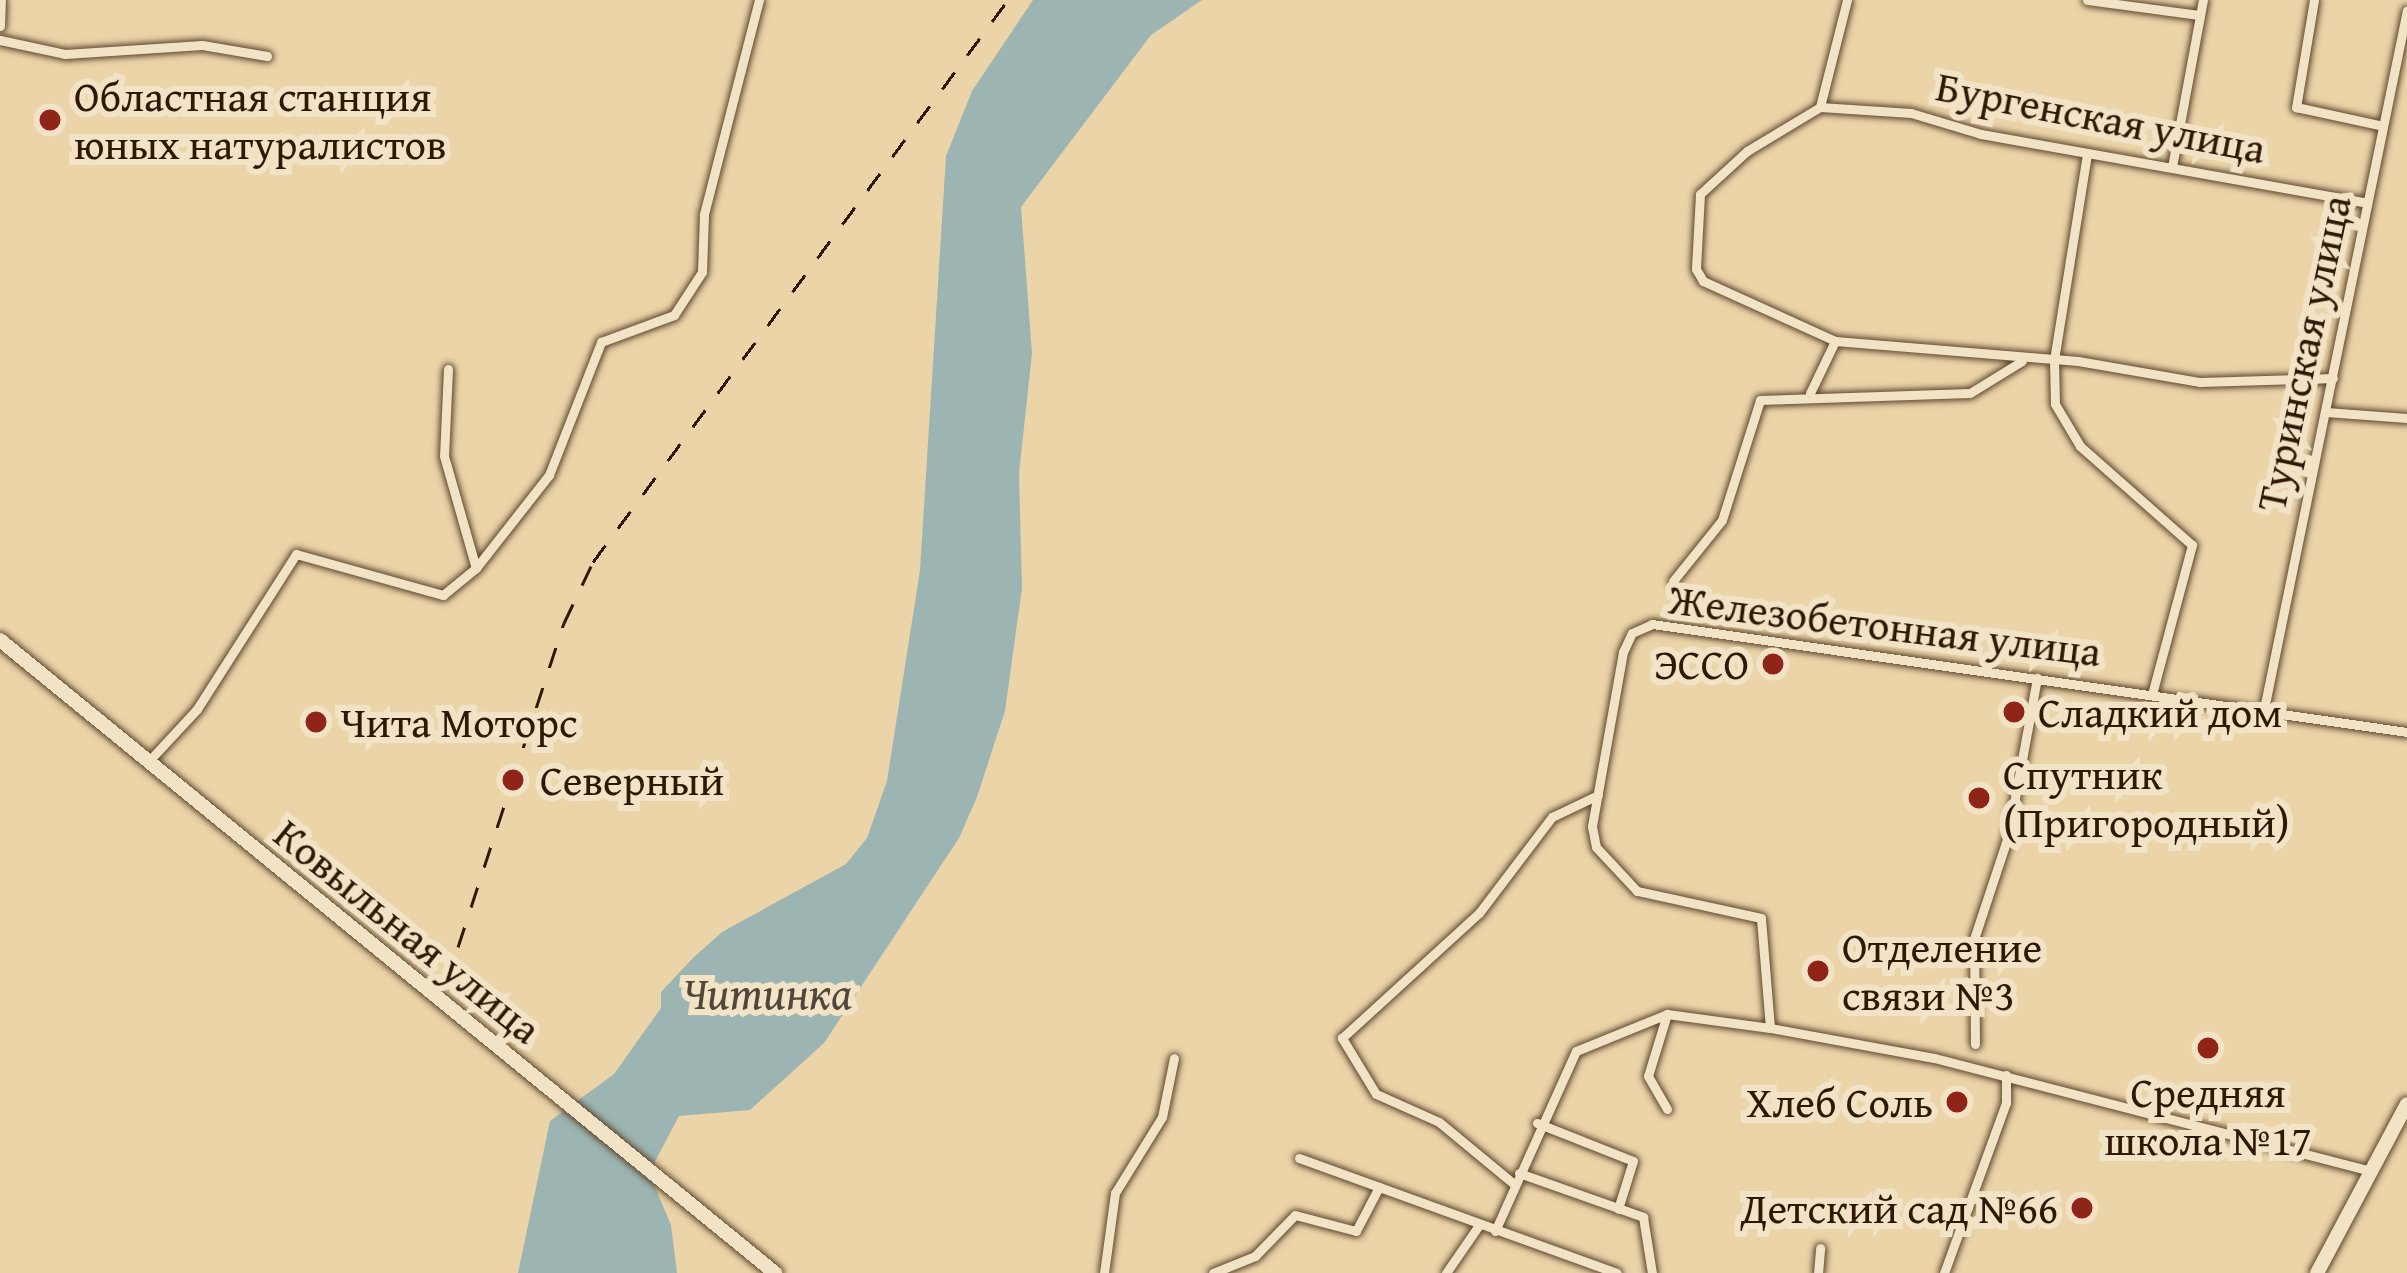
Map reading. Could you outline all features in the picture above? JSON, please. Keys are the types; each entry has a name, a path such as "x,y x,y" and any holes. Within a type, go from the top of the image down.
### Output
{"main road":[{"name":"Ковыльная улица","path":"0,640 775,1273"},
{"path":"2317,1273 2407,1104"}],"street":[{"path":"0,26 1,0"},
{"path":"148,762 197,709 296,554 443,595 476,568 549,475 601,342 684,306 702,272 704,214 759,0"},
{"path":"1846,0 1820,107 1705,187 1696,201 1697,275 1834,341 2022,362 2054,359 2200,382 2333,378"},
{"path":"2086,0 2200,14"},
{"path":"2172,167 2204,0"},
{"path":"2314,0 2296,107 2383,126"},
{"name":"Туринская улица","path":"2264,709 2407,10"},
{"path":"0,40 64,54 202,45 267,56"},
{"name":"Бургенская улица","path":"1820,107 1911,113 2087,154 2367,203"},
{"path":"2087,154 2054,359 2055,404 2080,446 2192,544 2152,694"},
{"path":"1810,393 1834,341"},
{"path":"1673,581 1728,507 1755,406 1810,393 1970,393 2022,362"},
{"path":"448,369 443,456 476,568"},
{"path":"2326,412 2407,418"},
{"name":"Железобетонная улица","path":"1770,1028 1761,918 1637,891 1596,847 1598,795 1623,652 1632,633 1652,624 2407,732"},
{"path":"1975,1044 1974,939 2008,836 2037,678"},
{"path":"1514,1184 1439,1122 1376,1094 1342,1038 1478,913 1552,818 1598,795"},
{"path":"1495,1231 1537,1123 1576,1051 1667,1014 1770,1028 2006,1075 2372,1171"},
{"path":"1667,1014 1648,1076 1667,1109"},
{"path":"1104,1273 1115,1192 1162,1117 1174,1058"},
{"path":"1944,1273 2006,1103 2006,1075"},
{"path":"1537,1123 1634,1161 1618,1209"},
{"path":"1299,1158 1617,1273"},
{"path":"1520,1173 1647,1223 1652,1273"},
{"path":"1213,1273 1256,1256 1295,1214 1355,1231 1379,1187"},
{"path":"1446,1273 1479,1226"},
{"path":"1818,1273 1820,1248"}],"water":[{"name":"Читинка","path":"1033,0 1202,0 1151,35 1021,207 1032,353 1019,474 1022,588 1005,711 977,797 959,838 824,1043 750,1110 679,1116 649,1173 671,1225 677,1273 518,1273 550,1121 614,1074 661,1008 661,992 722,932 846,864 867,838 887,781 920,570 946,156 972,91"}],"railway":[{"path":"458,947 564,623 593,562 1008,0"}],"place":[{"name":"Областная станция юных натуралистов","path":"50,120"},
{"name":"ЭССО","path":"1773,664"},
{"name":"Сладкий дом","path":"2014,712"},
{"name":"Чита Моторс","path":"316,722"},
{"name":"Северный","path":"513,780"},
{"name":"Спутник (Пригородный)","path":"1979,798"},
{"name":"Отделение связи №3","path":"1818,971"},
{"name":"Средняя школа №17","path":"2208,1048"},
{"name":"Хлеб Соль","path":"1957,1102"},
{"name":"Детский сад №66","path":"2082,1208"}]}
